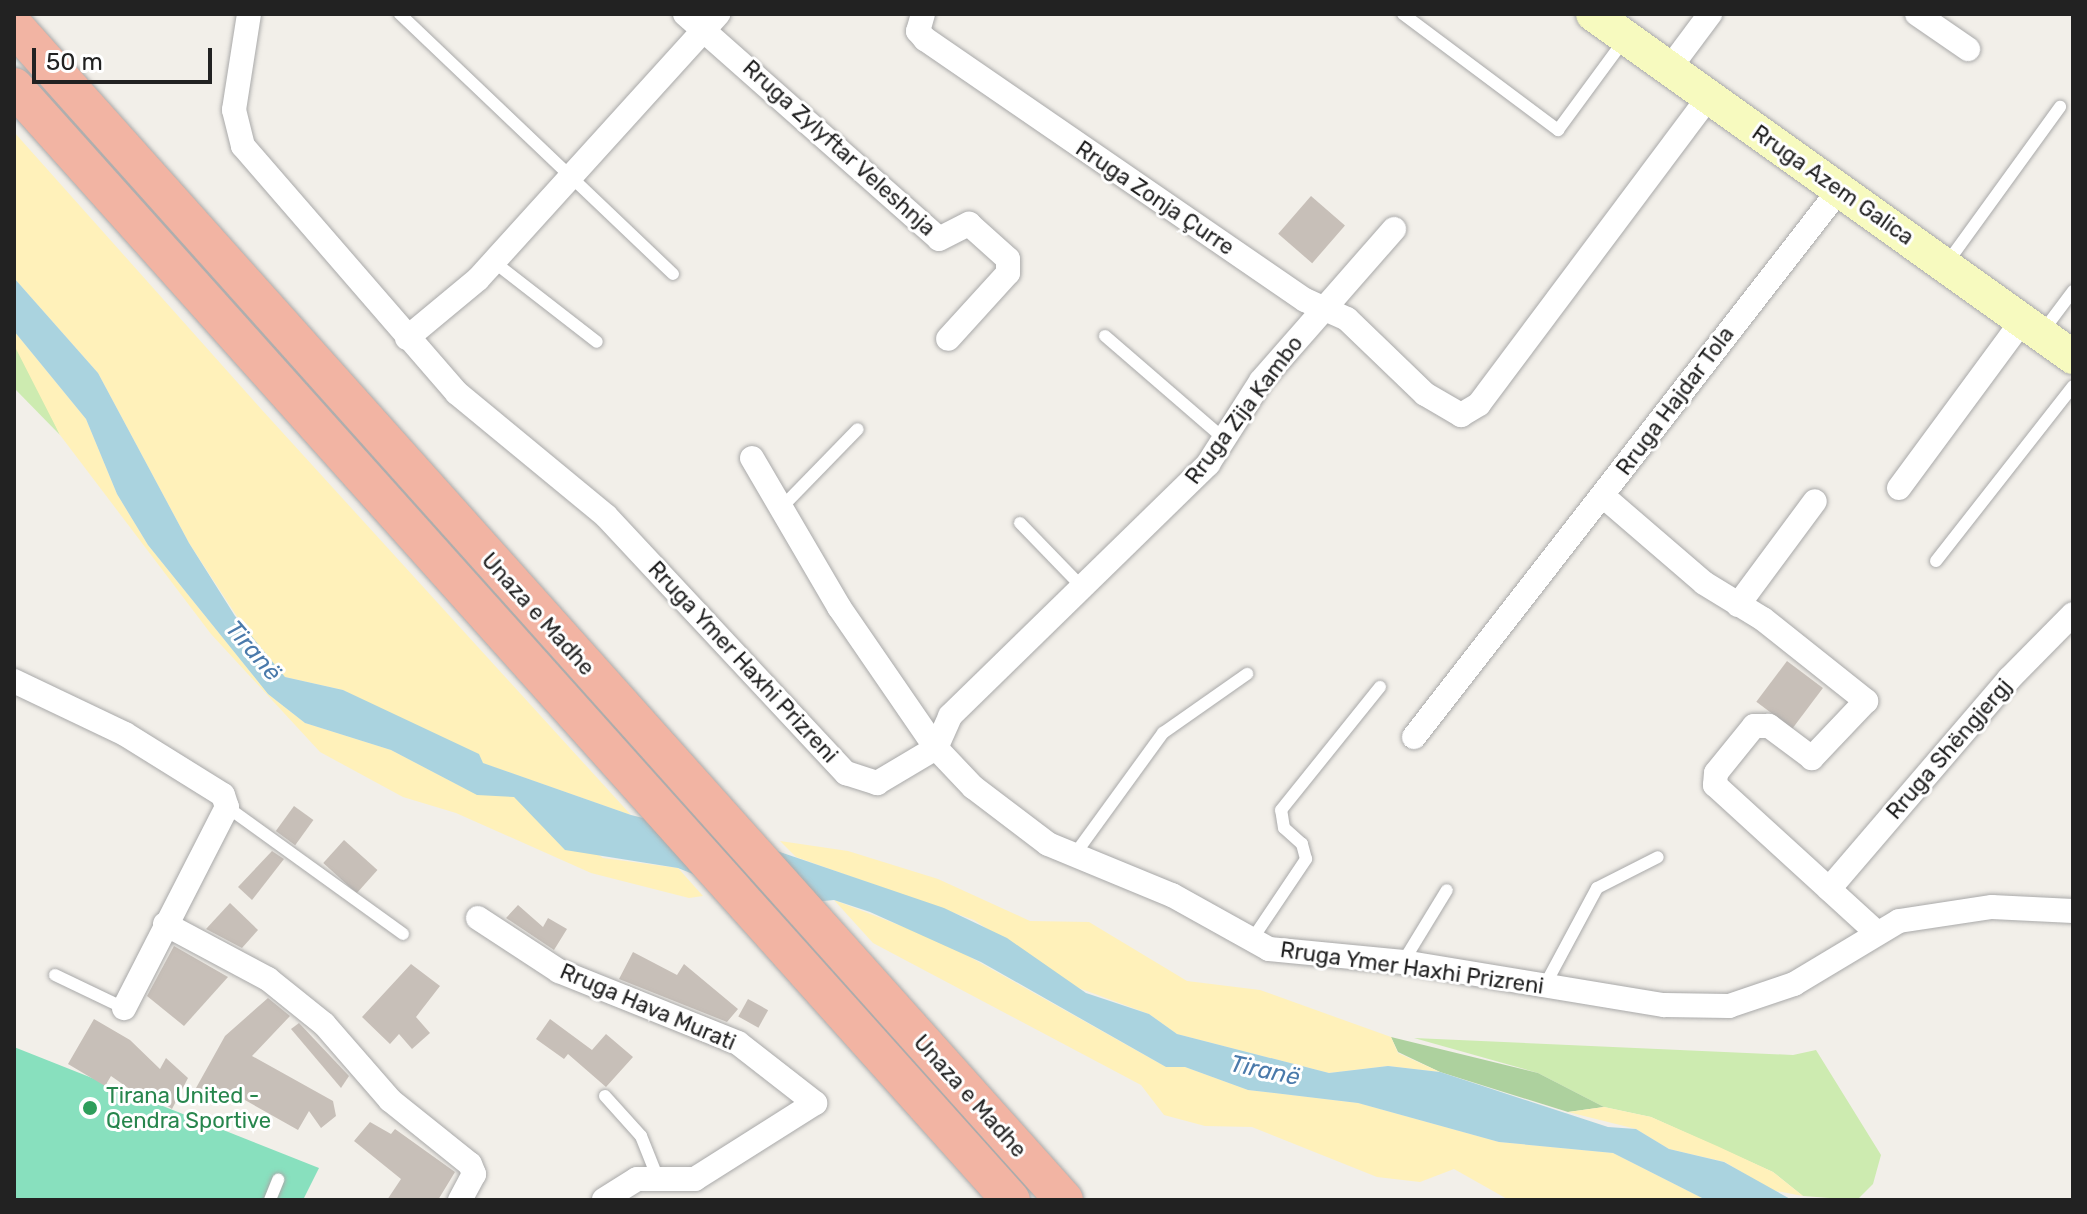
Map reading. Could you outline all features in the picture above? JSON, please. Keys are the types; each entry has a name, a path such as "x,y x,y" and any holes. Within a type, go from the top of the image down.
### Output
{"highway":[{"name":"Unaza e Madhe","path":"14,26 1064,1200"},
{"name":"Unaza e Madhe","path":"14,87 1011,1200"}],"main road":[{"name":"Rruga Azem Galica","path":"1593,14 2073,357"}],"street":[{"name":"Rruga Ymer Haxhi Prizreni","path":"249,14 234,110 237,135 407,338 480,417 606,516 846,773 877,783 936,748 1022,830 1172,895 1251,941 1295,953 1403,962 1664,1005 1729,1006 1794,984 1877,933 1949,912 2073,911"},
{"name":"Rruga Zonja Çurre","path":"923,14 918,31 925,39 1324,308"},
{"path":"1669,69 1710,14"},
{"path":"1917,14 1968,49"},
{"name":"Rruga Zylyftar Veleshnja","path":"407,338 494,262 569,179 702,19 939,239 969,224 1008,259 1008,273 948,339"},
{"path":"1394,229 1324,308 1372,340 1425,394 1452,412 1471,411 1709,97"},
{"name":"Rruga Hajdar Tola","path":"1414,737 1840,189"},
{"name":"Rruga Zija Kambo","path":"936,748 950,716 1085,591 1208,464 1222,437 1324,308"},
{"path":"1899,488 2032,327"},
{"path":"752,458 783,506 839,607 936,748"},
{"path":"1603,496 1704,583 1866,701 1812,758 1769,726 1754,726 1714,779 1720,796 1877,933"},
{"path":"1738,605 1815,501"},
{"name":"Rruga Shëngjergj","path":"1829,889 2009,679 2073,614"},
{"path":"14,681 163,755 211,785 227,807 124,1008"},
{"name":"Rruga Hava Murati","path":"478,918 559,971 738,1043 815,1103 695,1179 657,1176"},
{"path":"165,924 268,979 324,1024 390,1100 470,1164 474,1174 460,1200"},
{"path":"604,1200 637,1179 657,1176"}],"lane":[{"path":"400,14 569,179 673,274"},
{"path":"1403,14 1558,130 1626,37"},
{"path":"1945,265 2060,107"},
{"path":"494,262 597,342"},
{"path":"2032,327 2073,291"},
{"path":"1105,336 1222,437"},
{"path":"1936,561 2073,386"},
{"path":"783,506 858,429"},
{"path":"1020,523 1085,591"},
{"path":"1075,854 1163,733 1247,674"},
{"path":"1251,941 1306,859 1302,844 1284,828 1281,810 1380,687"},
{"path":"227,807 403,934"},
{"path":"1545,985 1597,888 1658,857"},
{"path":"1403,962 1447,890"},
{"path":"55,975 124,1008"},
{"path":"605,1096 641,1136 657,1176"},
{"path":"270,1200 278,1180"}],"green space":[{"path":"14,345 26,362 60,435 14,388"},
{"path":"1391,1037 1538,1073 1604,1107 1568,1112 1440,1072 1398,1052"},
{"path":"1414,1038 1793,1055 1816,1050 1881,1155 1873,1184 1857,1200 1803,1196 1773,1172 1651,1117 1604,1107 1538,1073"},
{"name":"Tirana United - Qendra Sportive","path":"14,1047 319,1168 303,1200 14,1200"}],"sand":[{"path":"14,132 631,815 482,763 343,690 285,677 260,652 189,543 98,373 14,278"},
{"path":"14,331 86,419 117,494 148,545 268,694 305,723 391,750 464,788 514,797 603,858 678,868 703,896 689,898 591,873 456,813 403,797 320,752 211,634 60,435 14,345"},
{"path":"780,841 848,851 938,879 1030,921 1089,922 1187,981 1260,990 1391,1037 1398,1053 1440,1072 1388,1066 1329,1073 1177,1034 1149,1014 1068,984 974,920 796,857"},
{"path":"834,900 943,942 1166,1067 1185,1067 1248,1090 1358,1103 1499,1142 1613,1153 1706,1200 1509,1200 1454,1169 1420,1182 1377,1177 1252,1127 1205,1126 1164,1115 1141,1085 873,943"},
{"path":"1604,1107 1651,1117 1717,1146 1773,1172 1803,1196 1771,1190 1725,1162 1669,1149 1636,1129 1568,1112"}],"water":[{"name":"Tiranë","path":"14,278 98,373 189,543 235,616 285,677 343,690 479,754 483,763 631,815 777,851 944,908 1007,938 1086,993 1149,1014 1177,1034 1329,1073 1388,1066 1440,1072 1608,1127 1636,1129 1669,1149 1724,1162 1792,1200 1706,1200 1613,1153 1499,1142 1358,1103 1248,1090 1185,1067 1166,1067 981,962 870,912 834,900 772,906 678,868 565,850 514,797 477,795 391,750 305,723 268,694 148,545 117,494 86,419 14,331"}],"building":[{"path":"1311,196 1345,226 1312,263 1278,234"},
{"path":"1787,661 1823,688 1792,729 1756,702"},
{"path":"294,806 313,820 295,845 276,831"},
{"path":"344,840 377,870 357,893 323,863"},
{"path":"272,851 284,859 252,900 238,887"},
{"path":"230,903 258,930 242,948 206,929"},
{"path":"518,905 543,927 548,918 567,929 554,950 506,918"},
{"path":"174,946 228,977 184,1026 147,996"},
{"path":"633,952 677,975 684,964 738,1009 727,1022 619,979"},
{"path":"411,964 440,986 416,1017 430,1033 412,1049 399,1034 390,1044 362,1017"},
{"path":"268,998 290,1016 252,1056 333,1101 336,1116 321,1128 309,1111 298,1130 229,1091 222,1103 196,1088 225,1036"},
{"path":"748,999 768,1010 758,1028 738,1016"},
{"path":"94,1019 130,1040 160,1069 166,1058 188,1078 172,1109 144,1090 141,1097 111,1076 105,1086 68,1064"},
{"path":"550,1019 592,1050 606,1034 633,1057 606,1087 568,1054 564,1059 536,1039"},
{"path":"299,1023 349,1076 341,1088 291,1029"},
{"path":"370,1122 391,1134 395,1129 455,1172 438,1200 387,1200 401,1179 354,1141"}],"place":[{"name":"Tirana United - Qendra Sportive","path":"90,1108"}]}
